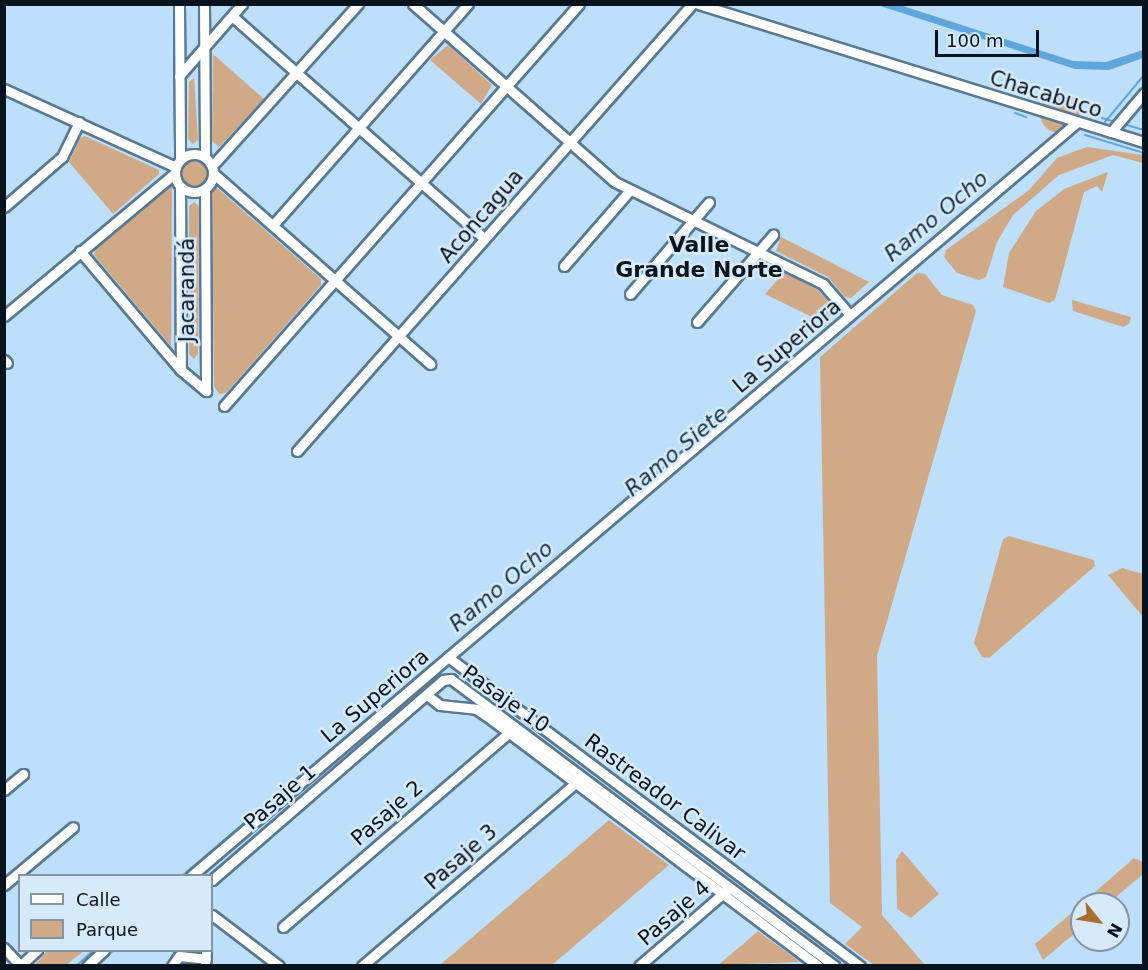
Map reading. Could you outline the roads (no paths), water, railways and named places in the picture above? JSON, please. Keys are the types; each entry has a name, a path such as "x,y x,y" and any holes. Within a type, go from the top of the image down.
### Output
{"street":[{"name":"Jacarandá","path":"179,4 180,76 177,166 180,186 181,370 206,391 205,189 213,170 358,4"},
{"path":"204,4 205,157 213,170 430,364"},
{"path":"180,76 243,4"},
{"path":"413,4 570,143 630,190 759,250 823,284 850,315"},
{"path":"273,225 468,4"},
{"path":"224,406 579,4"},
{"name":"Aconcagua","path":"297,452 692,4"},
{"name":"Chacabuco","path":"698,4 1076,123 1116,126 1143,142"},
{"path":"232,16 485,239"},
{"path":"4,89 177,166"},
{"path":"1116,126 1143,93"},
{"path":"4,207 62,158 79,122"},
{"name":"La Superiora","path":"192,874 1076,123"},
{"path":"4,316 189,154 205,157"},
{"path":"180,186 195,192 205,189"},
{"path":"564,266 630,190"},
{"path":"630,294 710,202"},
{"path":"697,322 773,235"},
{"path":"80,251 181,370"},
{"name":"Rastreador Calivar","path":"448,657 860,966"},
{"name":"Pasaje 10","path":"512,729 476,709 440,705 427,695 443,680 451,679 579,780 835,966"},
{"name":"Pasaje 1","path":"213,879 427,695"},
{"name":"Pasaje 2","path":"283,927 512,729"},
{"path":"4,790 23,774"},
{"name":"Pasaje 3","path":"362,966 579,780"},
{"path":"4,885 72,827"},
{"name":"Pasaje 10","path":"728,890 818,966"},
{"name":"Pasaje 4","path":"639,966 728,890"},
{"path":"213,916 279,966"},
{"path":"4,948 21,965 36,952"},
{"path":"87,966 103,952"},
{"path":"172,966 179,957 206,958"}],"water":[{"path":"877,5 900,5 1073,61 1106,62 1143,50 1143,58 1109,70 1075,69"}],"waterway":[{"name":"Ramo Siete","path":"1105,122 1144,75"},
{"path":"1015,113 1026,117"},
{"name":"Ramo Siete","path":"1102,118 1115,122"},
{"path":"1123,124 1144,130"},
{"path":"1085,135 1144,153"},
{"name":"Ramo Ocho","path":"857,304 1035,152"},
{"name":"Ramo Siete","path":"938,248 973,218"},
{"name":"Ramo Siete","path":"455,658 916,266"},
{"name":"Ramo Ocho","path":"184,874 838,319"},
{"name":"Ramo Ocho","path":"76,966 92,952"},
{"name":"Ramo Siete","path":"96,966 112,952"}],"district":[{"name":"Valle Grande Norte","path":"699,256"}]}
